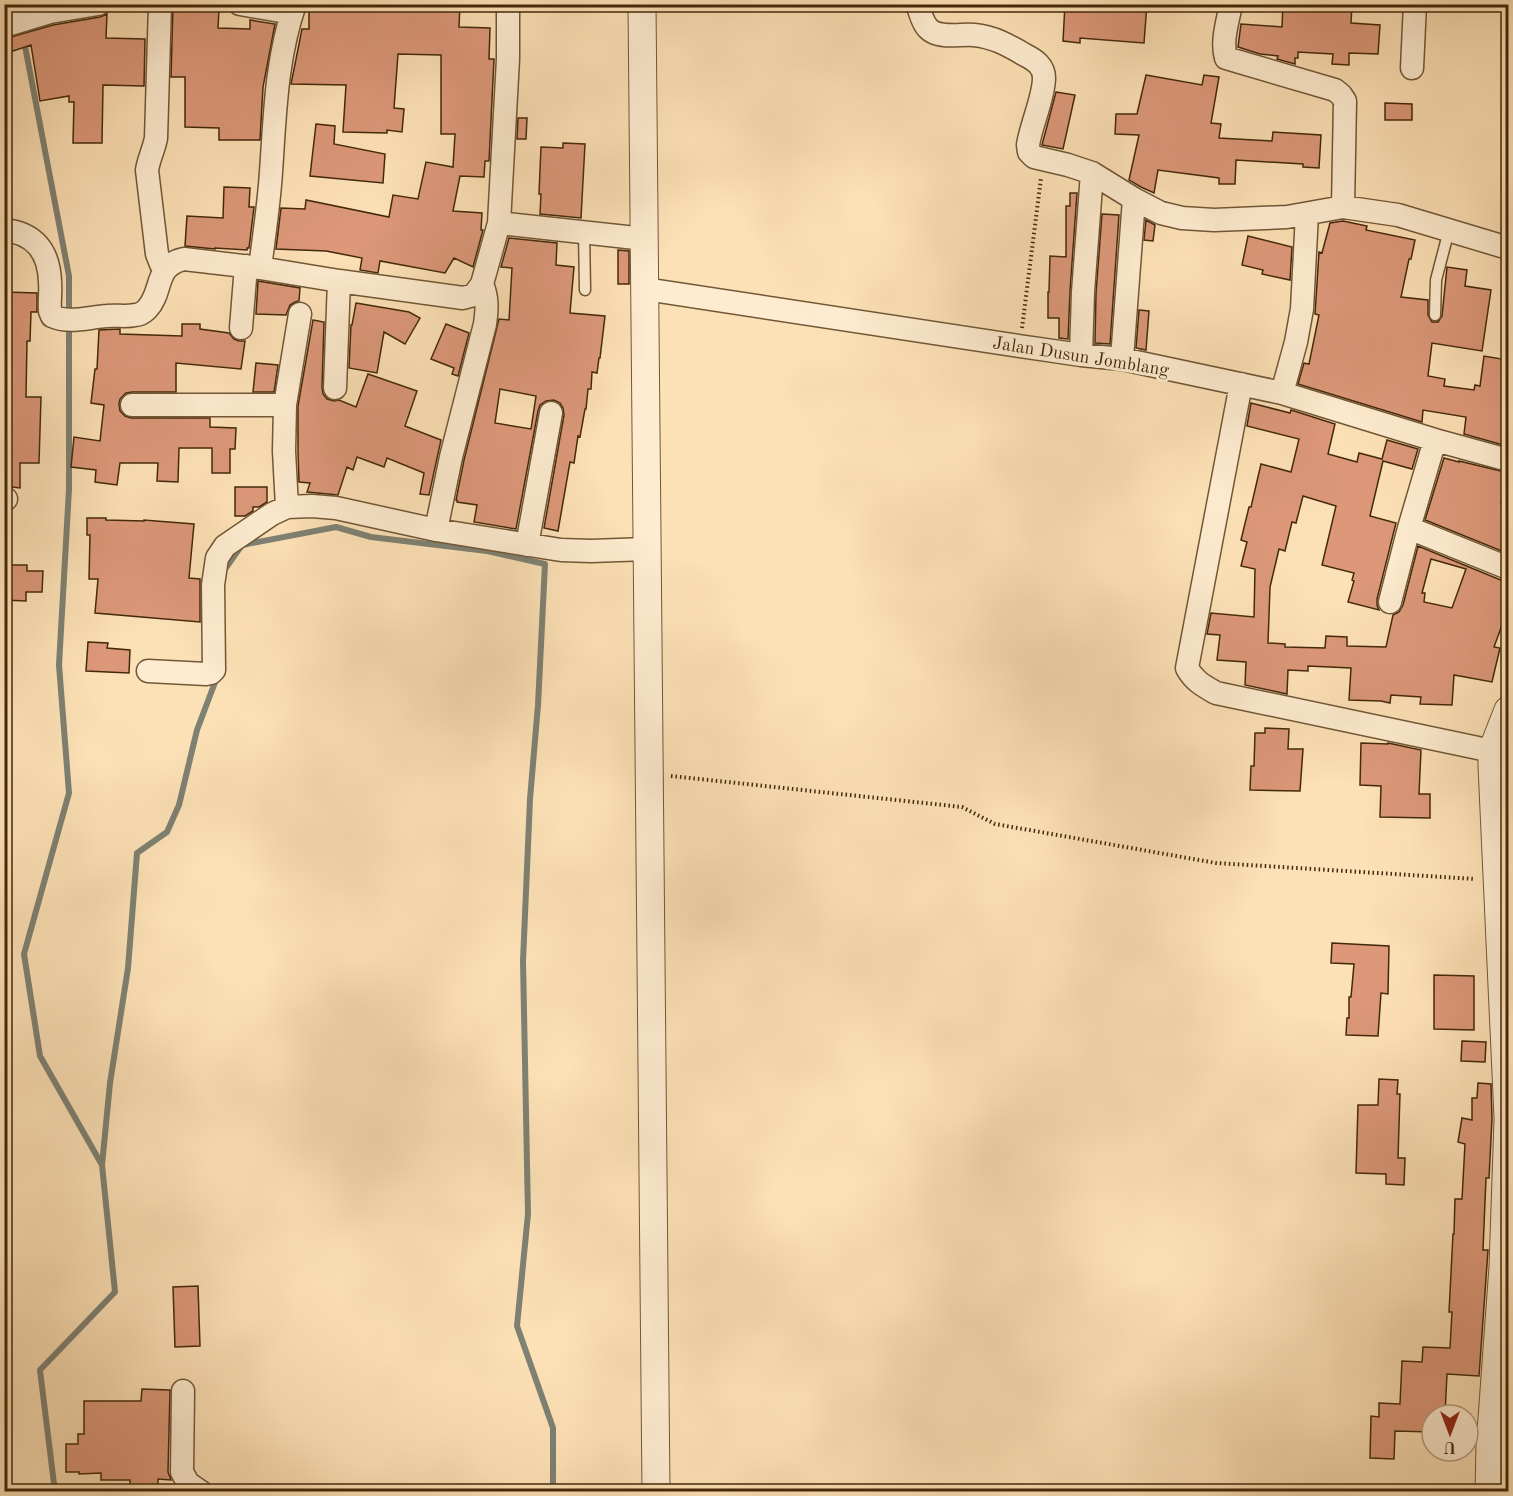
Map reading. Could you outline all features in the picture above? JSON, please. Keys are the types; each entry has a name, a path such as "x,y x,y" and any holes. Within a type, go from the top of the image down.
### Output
{"street":[{"path":"8,18 98,4"},
{"path":"160,4 156,138 147,170 157,254 165,270"},
{"path":"240,4 293,9 281,55 276,91 271,171 241,328"},
{"path":"4,230 23,233 33,239 43,251 50,279 52,316 71,320 106,316 135,316 142,313 154,299 165,270 171,264 184,259 463,298 474,295 482,284 499,223 508,59 508,4"},
{"path":"642,4 656,1491"},
{"path":"917,4 924,24 933,32 990,37 1005,42 1041,66 1044,76 1043,86 1028,145 1029,152 1034,157 1092,173 1161,213 1182,218 1214,220 1287,217 1343,207 1398,215 1509,248"},
{"path":"1231,4 1224,43 1226,58 1335,90 1345,101 1343,207"},
{"path":"1413,68 1415,4"},
{"path":"1081,355 1082,303 1092,173"},
{"path":"1122,359 1134,199"},
{"path":"1282,393 1296,342 1302,309 1307,214"},
{"path":"499,223 645,239"},
{"path":"334,388 339,281"},
{"path":"436,530 451,457 485,324 487,301 482,284"},
{"name":"Jalan Dusun Jomblang","path":"645,289 1019,346 1122,359 1282,393 1509,460"},
{"path":"287,507 284,451 285,405 300,314"},
{"path":"1241,384 1187,668 1192,676 1198,683 1216,693 1492,751"},
{"path":"132,405 285,405"},
{"path":"527,545 551,413"},
{"path":"1390,602 1435,440"},
{"path":"148,671 206,674 214,670 213,585 217,558 225,546 272,514 287,507 336,508 436,530 561,550 647,549"},
{"path":"1409,528 1509,568"},
{"path":"1489,1491 1503,1267 1509,1119 1492,751 1509,710"},
{"path":"183,1391 182,1472 188,1483 201,1491"}],"lane":[{"path":"1435,315 1436,280 1449,230"},
{"path":"584,232 585,290"}],"path":[{"path":"1019,346 1044,160"},
{"path":"649,773 962,807 995,824 1216,863 1497,880"}],"building":[{"path":"327,4 426,6 426,4 460,4 459,27 490,28 489,59 494,59 489,161 485,161 484,177 460,176 453,211 482,213 481,230 483,230 473,267 454,258 445,273 380,261 378,273 360,270 362,258 326,251 276,249 281,208 305,209 306,200 389,217 393,195 418,199 426,162 453,167 455,134 441,134 441,55 398,54 394,108 404,109 402,132 387,130 387,133 343,132 346,85 291,84 302,29 309,29 309,10 327,10"},
{"path":"1065,4 1147,4 1144,43 1080,38 1080,43 1063,41"},
{"path":"1283,4 1352,4 1351,23 1380,25 1378,54 1349,53 1349,65 1332,64 1333,54 1298,52 1295,64 1277,59 1278,56 1260,54 1238,47 1241,24 1282,27"},
{"path":"173,6 219,9 218,28 250,29 250,20 275,24 263,87 260,140 219,140 219,128 185,127 185,77 171,77"},
{"path":"107,14 106,38 145,39 144,86 103,85 102,143 73,143 74,102 69,102 69,96 40,101 31,45 4,54 4,39 53,25"},
{"path":"1146,75 1202,85 1204,75 1219,77 1211,123 1221,124 1219,138 1272,141 1273,132 1321,135 1319,168 1303,167 1303,164 1236,160 1235,184 1219,184 1219,178 1158,170 1154,193 1141,187 1129,180 1139,135 1115,134 1116,114 1137,114"},
{"path":"1056,92 1075,95 1063,149 1042,145"},
{"path":"1385,103 1412,104 1412,120 1385,120"},
{"path":"518,118 527,118 526,139 517,139"},
{"path":"316,124 335,126 334,144 385,154 383,183 310,176"},
{"path":"563,143 585,144 581,218 540,214 541,147 563,148"},
{"path":"224,187 250,188 249,207 254,207 249,248 247,250 215,249 185,246 187,216 223,218"},
{"path":"1070,193 1077,193 1068,339 1059,338 1059,318 1048,318 1048,292 1050,256 1066,257 1066,206 1070,206"},
{"path":"1102,214 1119,215 1110,344 1095,343"},
{"path":"1146,220 1155,225 1153,241 1144,240"},
{"path":"1343,221 1367,226 1366,230 1415,240 1401,297 1428,300 1428,315 1432,322 1438,322 1442,316 1447,267 1467,270 1465,286 1491,290 1482,351 1432,343 1428,376 1445,379 1444,386 1474,390 1475,385 1480,386 1484,356 1508,360 1503,390 1509,391 1503,445 1464,434 1466,417 1423,410 1422,422 1298,384 1304,363 1309,364 1319,315 1315,314 1319,252 1322,253 1330,223"},
{"path":"1248,236 1292,247 1290,280 1262,274 1263,270 1242,265"},
{"path":"509,238 557,243 556,265 574,267 570,313 605,316 597,373 592,372 591,389 588,389 574,463 570,462 558,531 544,528 564,415 560,403 554,400 540,405 538,411 516,529 474,522 477,505 456,500 499,319 509,320 512,268 501,267","holes":["500,389 536,396 531,429 495,423"]},
{"path":"618,250 629,251 629,284 618,284"},
{"path":"258,281 300,288 299,301 290,305 286,315 256,314"},
{"path":"4,292 37,293 37,312 31,312 30,341 27,341 26,397 41,397 39,463 20,463 20,488 4,486"},
{"path":"356,303 409,312 420,318 405,344 384,332 377,373 349,368 351,325"},
{"path":"1139,310 1149,311 1146,350 1136,348"},
{"path":"313,320 324,322 322,387 327,399 339,400 356,407 368,374 417,391 405,426 441,440 429,495 420,494 424,473 387,458 384,467 357,457 353,470 347,467 338,495 307,492 310,483 299,482 298,406"},
{"path":"182,324 200,324 200,329 229,333 234,339 245,341 241,369 176,363 176,392 126,393 120,399 120,411 131,418 210,418 210,427 236,428 235,449 230,449 230,473 212,473 212,448 179,448 178,482 157,481 158,463 120,463 117,485 95,482 96,470 71,467 74,437 100,441 104,405 91,403 95,369 97,369 99,330 120,329 120,334 182,336"},
{"path":"446,324 469,333 458,376 452,374 454,368 431,359"},
{"path":"256,363 278,365 274,392 253,392"},
{"path":"1251,403 1290,413 1291,410 1335,424 1328,454 1357,462 1359,453 1382,459 1387,440 1418,449 1412,469 1383,461 1370,516 1396,523 1377,599 1379,610 1348,602 1354,573 1322,565 1336,506 1303,496 1296,523 1292,522 1285,551 1279,549 1270,587 1268,643 1285,644 1285,647 1325,648 1326,636 1347,637 1347,646 1386,647 1393,615 1399,612 1403,605 1418,546 1503,581 1509,581 1509,606 1494,647 1500,648 1492,682 1454,675 1452,705 1420,704 1421,697 1391,695 1390,703 1349,700 1351,668 1308,666 1308,671 1288,670 1287,694 1245,685 1246,662 1217,660 1220,635 1207,634 1211,613 1254,617 1255,569 1241,566 1247,542 1241,540 1261,464 1291,472 1299,439 1247,426","holes":["1431,559 1466,569 1452,608 1424,602 1425,593 1422,593"]},
{"path":"1444,458 1509,473 1501,503 1509,506 1509,554 1425,520"},
{"path":"235,487 267,487 267,502 259,507 253,507 253,511 245,516 235,516"},
{"path":"87,518 194,524 189,578 200,579 200,622 95,613 98,579 89,579 90,535 87,535"},
{"path":"5,565 27,565 27,571 43,571 42,592 26,592 26,601 4,600"},
{"path":"88,642 108,643 107,648 130,650 129,673 86,671"},
{"path":"1265,728 1289,729 1288,749 1303,749 1300,791 1250,790 1251,766 1254,766 1255,733 1265,733"},
{"path":"1361,743 1388,743 1421,750 1419,794 1430,794 1430,818 1380,817 1381,786 1360,785"},
{"path":"1332,943 1389,946 1388,994 1381,993 1378,1036 1346,1035 1354,964 1331,963"},
{"path":"1434,975 1474,976 1474,1030 1434,1029"},
{"path":"1462,1041 1486,1042 1485,1062 1461,1061"},
{"path":"1379,1079 1398,1080 1397,1094 1400,1094 1398,1158 1405,1158 1404,1185 1386,1184 1386,1174 1356,1173 1358,1105 1378,1105"},
{"path":"1478,1083 1491,1084 1492,1119 1489,1178 1486,1178 1483,1250 1488,1250 1479,1376 1447,1374 1446,1403 1420,1403 1420,1432 1395,1431 1394,1459 1370,1458 1371,1416 1379,1417 1379,1403 1400,1404 1402,1361 1422,1362 1423,1347 1450,1348 1452,1312 1449,1312 1455,1199 1462,1199 1465,1144 1458,1142 1462,1118 1472,1120 1472,1098 1477,1098"},
{"path":"198,1286 200,1346 175,1347 173,1287"},
{"path":"142,1389 170,1390 168,1472 171,1480 158,1479 158,1491 130,1491 130,1480 101,1480 101,1473 66,1472 66,1444 78,1444 78,1434 84,1434 84,1401 141,1401"}],"waterway":[{"path":"24,41 69,276 69,314"},
{"path":"55,1492 40,1370 115,1292 102,1165 40,1056 24,954 69,793 59,665 69,489 69,325"},
{"path":"223,572 242,545 336,527 371,537 487,551 545,564 538,705 530,799 523,961 528,1214 517,1326 553,1428 553,1492"},
{"path":"102,1165 110,1083 128,968 137,853 167,832 179,805 197,730 217,677"}]}
